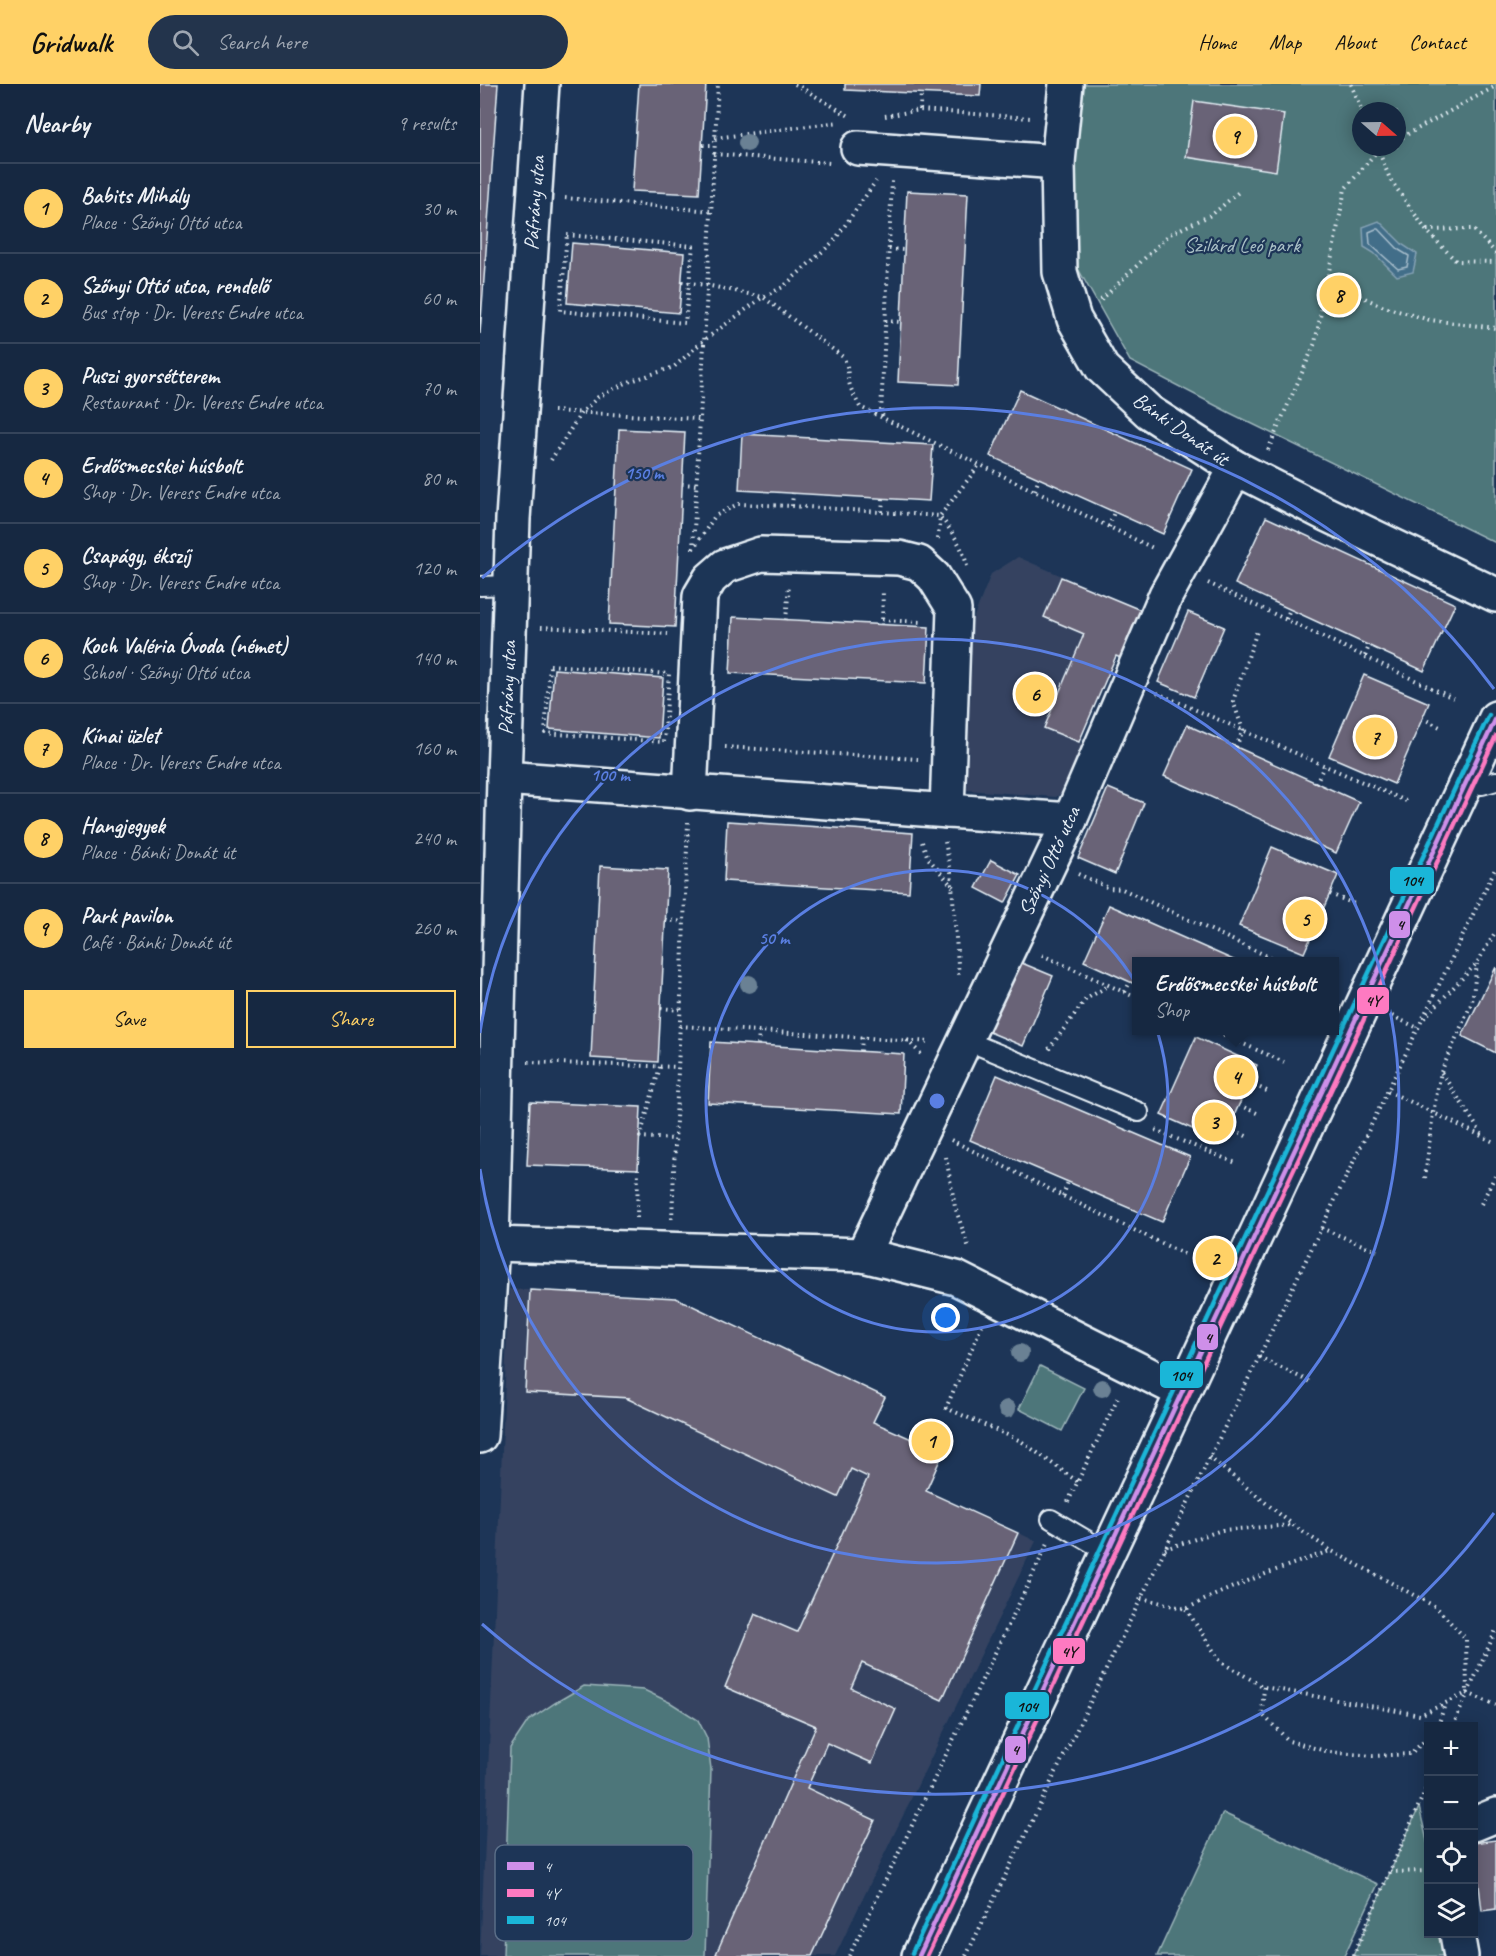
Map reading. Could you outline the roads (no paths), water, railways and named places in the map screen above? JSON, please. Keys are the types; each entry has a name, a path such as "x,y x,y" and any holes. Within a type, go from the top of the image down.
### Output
{"street":[{"name":"Páfrány utca","path":"480,1436 492,1244 510,626 496,585 520,410 542,84"},
{"name":"Bánki Donát út","path":"1066,84 1058,162 1060,272 1074,319 1102,368 1149,412 1246,473 1496,596"},
{"path":"849,156 1058,162"},
{"name":"Szőnyi Ottó utca","path":"863,1254 952,1041 1012,942 1070,820 1166,595 1246,473"},
{"path":"689,805 700,596 710,579 725,566 760,554 899,558 919,563 934,577 954,609 945,822"},
{"path":"919,1956 1183,1392 1481,783 1496,718"},
{"path":"504,778 689,805 945,822 1070,820"},
{"path":"492,1244 863,1254 956,1278 1183,1392"},
{"path":"1478,1822 1496,1815"},
{"path":"1458,1938 1461,1956"}],"lane":[{"path":"952,1041 1035,1070 1139,1112"},
{"path":"1054,1521 1107,1552"}],"water":[{"path":"1379,221 1403,245 1417,254 1413,272 1397,276 1374,253 1364,247 1363,227"}],"place":[{"name":"Park pavilon","path":"1235,136"},
{"name":"Hangjegyek","path":"1339,295"},
{"name":"Koch Valéria Óvoda (német)","path":"1035,694"},
{"name":"Kínai üzlet","path":"1375,737"},
{"name":"Csapágy, ékszíj","path":"1305,919"},
{"name":"Erdősmecskei húsbolt","path":"1236,1077"},
{"name":"Puszi gyorsétterem","path":"1214,1122"},
{"name":"Szőnyi Ottó utca, rendelő","path":"1215,1258"},
{"name":"Babits Mihály","path":"931,1441"}],"park label":[{"name":"Szilárd Leó park","path":"1242,245"}]}
